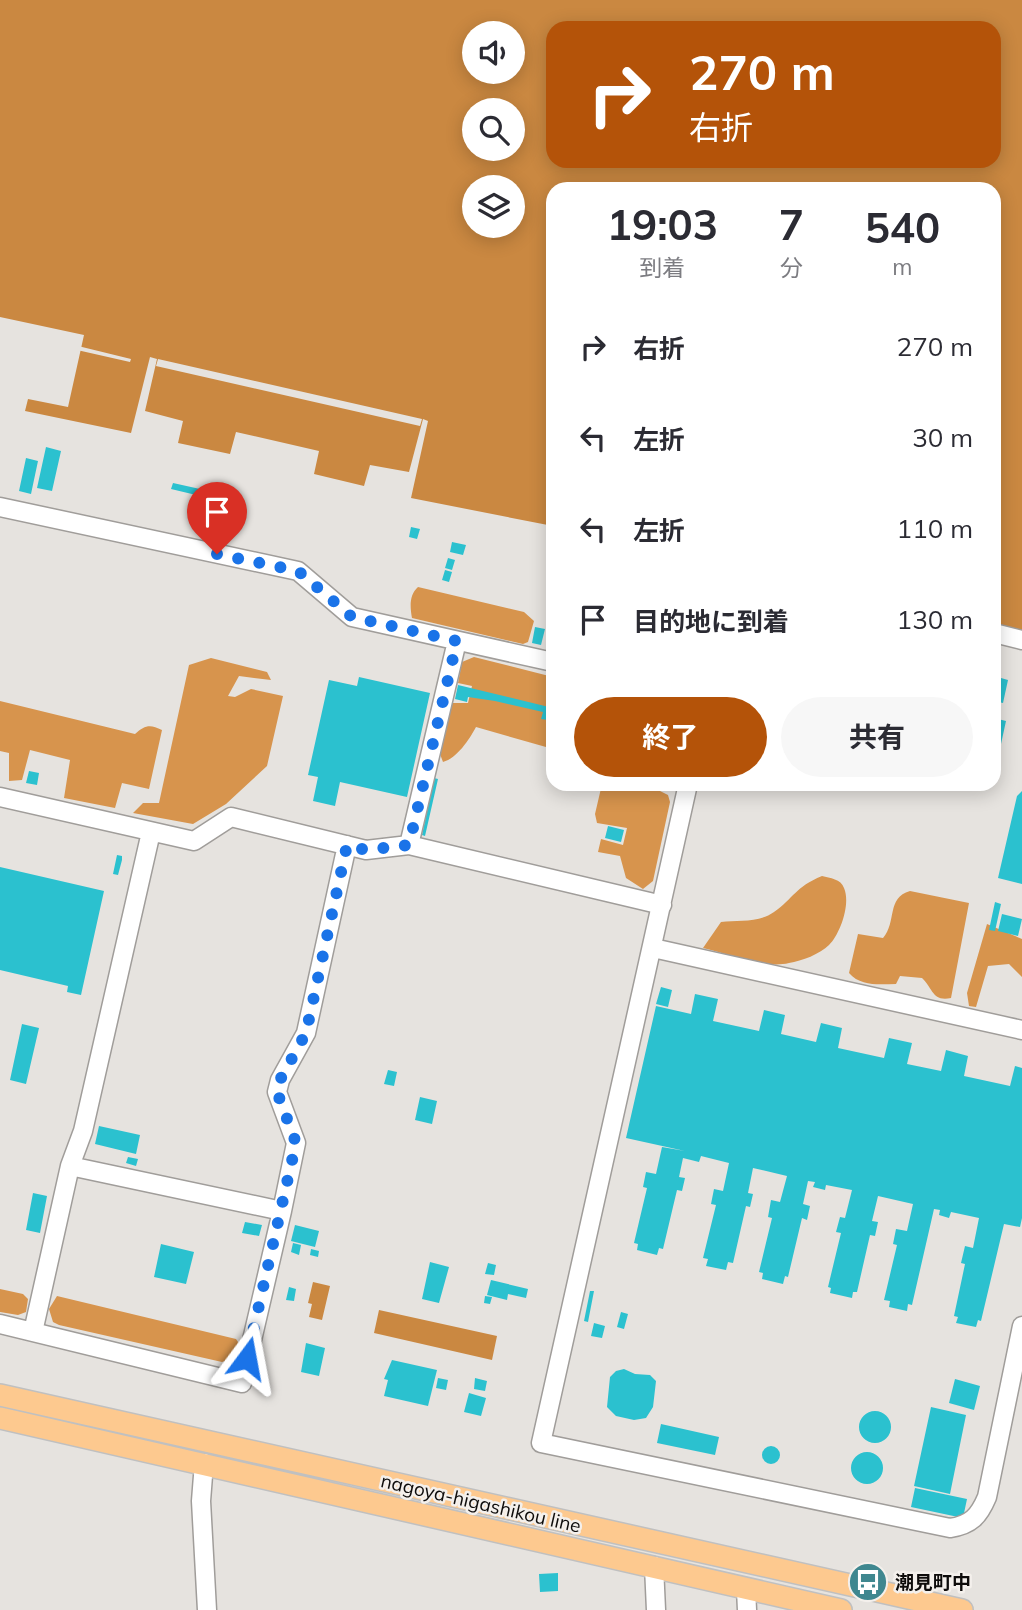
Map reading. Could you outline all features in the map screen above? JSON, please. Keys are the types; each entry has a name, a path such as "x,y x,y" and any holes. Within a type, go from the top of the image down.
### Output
{"main road":[{"name":"nagoya-higashikou line","path":"0,1395 962,1610"},
{"name":"nagoya-higashikou line","path":"0,1418 654,1566 747,1599 841,1610"}],"street":[{"path":"0,507 298,571 352,617 546,660"},
{"path":"1001,635 1022,640"},
{"path":"409,845 457,641"},
{"path":"686,791 541,1443 950,1528 961,1527 973,1521 987,1497 1022,1326"},
{"path":"0,797 194,841 231,817 366,850 409,845 662,905"},
{"path":"33,1332 70,1166 83,1131 151,832"},
{"path":"0,1324 242,1383 296,1143 277,1092 280,1080 306,1033 347,845"},
{"path":"653,948 1022,1030"},
{"path":"70,1166 282,1210"},
{"path":"204,1464 201,1501 207,1610"},
{"path":"654,1566 656,1610"}],"shaded area":[{"path":"0,0 1022,0 1022,630 1001,626 1001,182 546,182 546,525 411,498 428,421 423,419 409,472 370,465 364,486 314,474 319,451 236,432 230,454 178,443 183,421 145,411 157,359 150,357 131,433 25,411 28,399 68,407 84,335 0,317"},
{"path":"418,587 524,612 534,621 528,642 523,644 412,618 412,597"},
{"path":"474,657 546,675 546,747 476,727 458,753 443,762 440,754 451,703 468,703 472,686 458,683 462,662"},
{"path":"211,658 267,672 271,680 239,676 228,696 235,697 251,689 283,696 267,766 226,804 193,824 133,813 143,803 159,803 189,665"},
{"path":"0,701 135,734 148,726 162,730 149,789 122,783 115,808 64,798 70,760 30,750 22,780 9,781 9,753 0,751"},
{"path":"600,791 660,791 668,795 670,802 653,881 643,889 626,878 620,856 598,852 601,839 623,845 627,828 597,823 595,814"},
{"path":"822,876 840,883 844,888 846,902 837,934 821,951 794,962 769,964 703,948 721,922 768,916 806,884"},
{"path":"910,891 969,903 951,998 936,996 922,978 900,976 896,984 877,984 859,981 849,973 858,934 883,938 898,899"},
{"path":"987,924 1022,939 1022,977 1009,964 988,966 976,1007 969,1006 967,993"},
{"path":"313,1282 330,1286 322,1320 309,1317 312,1304 308,1303"},
{"path":"0,1289 23,1294 28,1299 26,1312 18,1315 0,1312"},
{"path":"57,1296 236,1339 240,1345 237,1358 222,1362 59,1325 53,1322 49,1309"},
{"path":"379,1310 497,1336 492,1360 374,1333"}],"pier":[{"path":"78,346 131,359 130,362 77,350"},
{"path":"158,359 422,419 420,426 156,366"}],"building":[{"path":"46,447 61,451 52,491 37,488"},
{"path":"26,458 38,461 31,494 19,491"},
{"path":"173,483 218,493 217,500 171,489"},
{"path":"236,511 242,512 239,527 233,525"},
{"path":"411,527 420,529 417,539 409,537"},
{"path":"452,542 466,545 463,555 450,552"},
{"path":"448,558 455,560 452,570 445,568"},
{"path":"445,570 452,572 449,582 442,580"},
{"path":"535,627 545,629 541,645 532,643"},
{"path":"359,677 430,693 407,797 340,782 335,806 313,801 318,777 308,775 329,680 357,686"},
{"path":"1001,678 1008,680 1001,703"},
{"path":"458,685 546,706 546,720 541,719 543,712 495,701 468,697 467,702 455,699"},
{"path":"1001,720 1006,721 1001,744"},
{"path":"29,771 39,773 37,785 26,783"},
{"path":"434,778 438,779 425,836 422,835"},
{"path":"1022,791 1022,884 998,878 1017,796"},
{"path":"608,826 624,830 621,842 605,838"},
{"path":"117,855 122,856 118,875 113,874"},
{"path":"0,867 104,891 81,995 67,992 68,986 0,970"},
{"path":"995,902 1001,904 995,931 989,930"},
{"path":"1002,914 1022,919 1018,936 998,931"},
{"path":"661,987 672,990 668,1007 656,1004"},
{"path":"695,994 718,999 713,1021 759,1031 764,1010 785,1015 781,1034 816,1042 821,1023 842,1028 838,1048 884,1058 889,1038 912,1043 907,1064 941,1071 946,1050 968,1056 964,1076 1010,1086 1015,1066 1022,1068 1022,1218 1020,1227 1004,1224 981,1321 978,1320 976,1327 956,1323 958,1317 954,1316 965,1264 961,1263 965,1246 973,1248 979,1218 951,1212 949,1218 939,1215 940,1210 934,1209 912,1305 908,1304 907,1311 889,1307 890,1301 884,1300 897,1245 893,1244 896,1229 907,1231 913,1204 878,1196 872,1221 878,1222 875,1236 870,1235 857,1292 853,1292 852,1298 830,1293 831,1288 828,1287 841,1233 836,1232 840,1217 845,1218 852,1190 826,1185 825,1190 813,1187 815,1182 808,1181 803,1204 810,1206 807,1220 802,1218 788,1277 785,1276 783,1284 762,1279 763,1273 759,1272 772,1218 768,1217 771,1200 780,1202 787,1176 753,1168 748,1193 753,1194 750,1207 746,1206 733,1263 728,1262 726,1270 706,1266 708,1259 703,1258 716,1205 711,1204 714,1189 723,1191 729,1163 701,1156 699,1162 683,1158 679,1177 685,1178 682,1191 677,1190 663,1249 659,1248 657,1255 637,1250 638,1244 634,1243 647,1188 643,1187 646,1172 656,1174 662,1147 685,1151 626,1138 656,1006 691,1014"},
{"path":"22,1024 39,1028 26,1084 10,1080"},
{"path":"388,1070 397,1072 394,1086 384,1084"},
{"path":"420,1097 437,1101 432,1124 415,1120"},
{"path":"99,1126 140,1135 136,1154 95,1144"},
{"path":"128,1157 138,1159 136,1166 126,1163"},
{"path":"33,1193 47,1196 40,1233 26,1230"},
{"path":"245,1222 262,1225 259,1236 242,1233"},
{"path":"295,1225 319,1231 315,1247 291,1241"},
{"path":"293,1243 301,1245 299,1255 291,1252"},
{"path":"161,1244 194,1252 186,1284 154,1277"},
{"path":"311,1249 319,1251 318,1257 310,1255"},
{"path":"430,1262 449,1267 439,1303 422,1299"},
{"path":"488,1263 496,1265 494,1275 485,1274"},
{"path":"491,1280 528,1289 526,1298 508,1294 507,1300 487,1295"},
{"path":"289,1287 296,1289 294,1301 286,1300"},
{"path":"590,1291 594,1291 588,1322 584,1321"},
{"path":"485,1296 492,1297 490,1304 484,1303"},
{"path":"621,1312 628,1314 624,1329 617,1327"},
{"path":"594,1323 605,1326 602,1338 591,1336"},
{"path":"306,1343 325,1348 319,1376 301,1372"},
{"path":"392,1360 437,1370 428,1406 384,1396 388,1380 384,1379"},
{"path":"624,1369 635,1374 650,1375 656,1381 653,1407 646,1418 634,1420 616,1416 607,1407 610,1377 616,1371"},
{"path":"438,1378 448,1380 446,1390 436,1388"},
{"path":"475,1378 487,1381 485,1391 474,1389"},
{"path":"955,1379 980,1386 974,1410 949,1403"},
{"path":"469,1393 486,1398 481,1416 464,1412"},
{"path":"931,1407 966,1415 950,1494 914,1486"},
{"path":"875,1411 886,1416 891,1427 886,1438 875,1443 864,1438 859,1427 864,1416"},
{"path":"661,1424 719,1437 715,1455 657,1443"},
{"path":"767,1446 775,1446 780,1455 778,1462 767,1464 762,1459 762,1451"},
{"path":"867,1452 878,1457 883,1468 878,1479 867,1484 856,1479 851,1468 856,1457"},
{"path":"915,1488 967,1499 963,1518 911,1507"},
{"path":"558,1573 558,1591 540,1592 539,1574"}],"place":[{"name":"潮見町中","path":"868,1582"}],"route":[{"path":"217,554 298,571 352,617 457,641 409,845 366,850 347,845 306,1033 280,1080 277,1092 296,1143 247,1358"}]}
